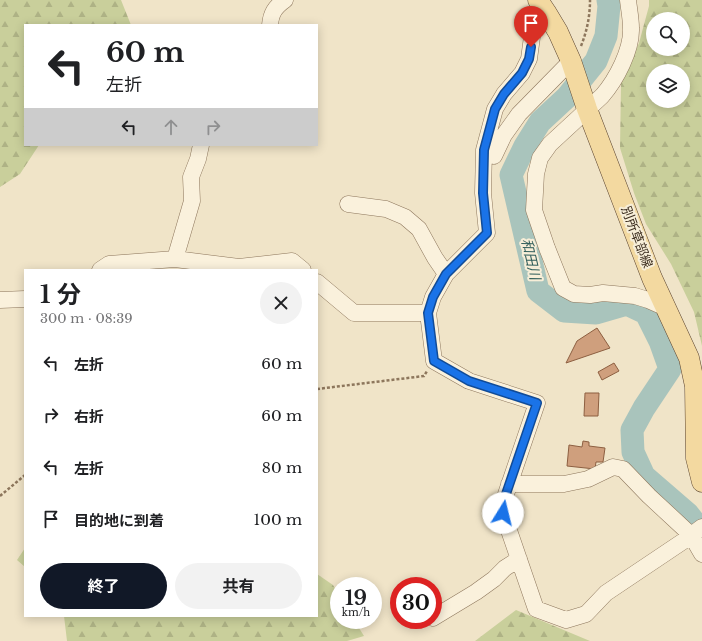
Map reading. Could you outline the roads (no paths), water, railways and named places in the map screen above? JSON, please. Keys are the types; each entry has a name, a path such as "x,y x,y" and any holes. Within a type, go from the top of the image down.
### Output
{"main road":[{"name":"別所草部線","path":"542,6 558,32 572,63 586,107 650,271 689,358 695,386 696,458 702,482"}],"street":[{"path":"270,24 271,16 278,5 285,0"},
{"path":"628,0 632,29 629,48 624,60 609,88 602,96 586,107 550,144 540,158 536,174 534,210 546,248 563,288 574,294 590,295 603,293 635,296 666,308"},
{"path":"542,6 534,22 529,59 522,73 504,94 495,109 484,150 483,193 487,233 446,274 433,297 428,313 434,361 469,381 537,403 509,484 503,513 536,609 566,620 586,614 606,593 697,531"},
{"path":"494,156 504,135 519,114 572,63"},
{"path":"174,259 192,201 192,177 201,146"},
{"path":"348,204 386,209 405,217 419,229 435,258 446,274"},
{"path":"102,269 109,264 174,259 239,267 292,261 302,269"},
{"path":"318,283 354,313 428,313"},
{"path":"0,300 24,299"},
{"path":"509,484 564,484 588,479 614,467 623,469 649,496 697,531 702,554"},
{"path":"442,612 494,579 505,568 519,559"}],"waterway":[{"name":"和田川","path":"608,0 609,6 606,36 596,61 567,97 540,122 525,146 511,175 538,291 564,311 596,313 627,304 646,313 660,341 670,369 644,408 632,430 633,452 644,476 688,514 702,532"}]}
